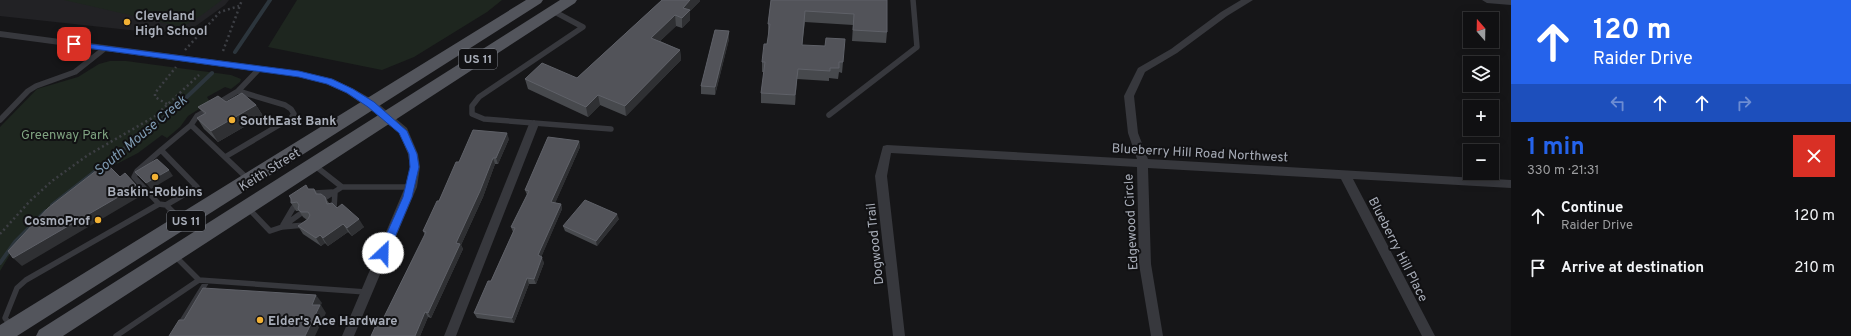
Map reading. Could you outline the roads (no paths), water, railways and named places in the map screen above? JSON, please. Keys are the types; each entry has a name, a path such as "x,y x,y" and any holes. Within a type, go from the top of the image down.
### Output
{"main road":[{"name":"Keith Street","path":"10,333 183,222 536,0"},
{"name":"Keith Street","path":"46,336 387,118 551,5 570,0"}],"street":[{"name":"Edgewood Circle","path":"1157,336 1145,264 1142,157 1133,132 1129,96 1141,70 1174,51 1224,14 1248,0"},
{"path":"1487,0 1511,2"},
{"path":"0,34 299,74 329,81 350,91 371,104 403,131 413,154 415,167 411,188 348,336"},
{"path":"450,336 534,124"},
{"name":"Blueberry Hill Road Northwest","path":"887,149 1142,162 1511,184"},
{"name":"Dogwood Trail","path":"887,149 881,176 898,336"},
{"name":"Blueberry Hill Place","path":"1345,175 1429,336"}],"lane":[{"path":"829,115 917,47 913,0"},
{"path":"551,5 583,28 479,97 472,106 472,114 484,119 611,129"},
{"path":"0,120 28,91 36,86 75,72 104,49"},
{"path":"159,204 134,177 137,171 191,125 197,116 238,91 259,69"},
{"path":"225,157 291,118 294,114 291,109 285,105 238,91"},
{"path":"191,125 250,180"},
{"path":"161,150 197,186 166,205"},
{"path":"314,165 342,187"},
{"path":"323,199 342,187 411,188"},
{"path":"316,193 335,192"},
{"path":"334,208 335,192"},
{"path":"10,333 5,318 17,288 26,280 159,204 166,205 183,222"},
{"path":"248,208 270,231 282,227 311,224"},
{"path":"282,227 293,208"},
{"path":"282,227 300,214"},
{"path":"174,255 199,280 366,292"},
{"path":"116,336 199,280"},
{"path":"173,336 206,281"}],"waterway":[{"name":"South Mouse Creek","path":"235,52 270,0"},
{"name":"South Mouse Creek","path":"52,205 171,112 212,73"},
{"name":"South Mouse Creek","path":"0,263 15,242 46,211"}],"place":[{"name":"Cleveland High School","path":"127,22"},
{"name":"SouthEast Bank","path":"232,120"},
{"name":"Baskin-Robbins","path":"155,177"},
{"name":"CosmoProf","path":"98,220"},
{"name":"Elder's Ace Hardware","path":"260,320"}],"park label":[{"name":"Greenway Park","path":"65,134"}]}
